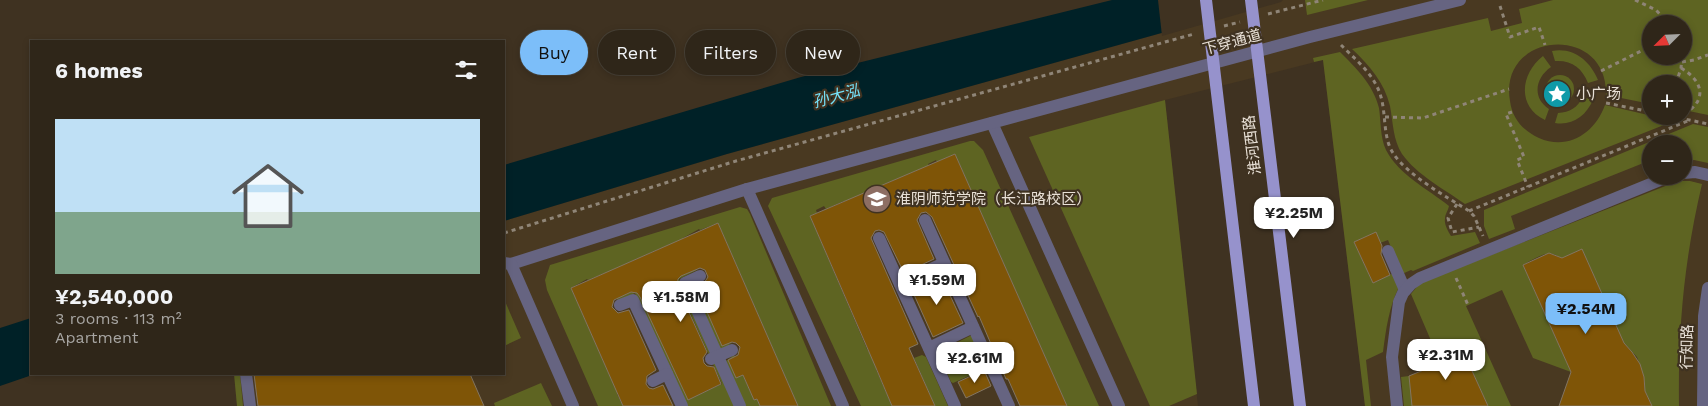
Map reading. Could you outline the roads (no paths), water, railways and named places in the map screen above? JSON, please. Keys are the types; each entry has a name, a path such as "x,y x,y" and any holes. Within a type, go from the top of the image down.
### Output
{"main road":[{"name":"淮河西路","path":"1206,0 1218,86 1254,406"},
{"name":"淮河西路","path":"1251,0 1300,406"}],"lane":[{"name":"下穿通道","path":"507,263 747,190 1310,37 1460,0"},
{"path":"992,124 1118,406"},
{"path":"1692,173 1708,175"},
{"path":"1397,406 1392,357 1399,302 1411,284 1420,278 1648,185"},
{"path":"747,190 843,406"},
{"path":"925,220 1009,406"},
{"path":"879,238 955,406"},
{"path":"1388,251 1406,290"},
{"path":"507,263 573,406"},
{"path":"900,284 944,263"},
{"path":"700,276 682,285 714,358 740,406"},
{"name":"行知路","path":"1703,406 1704,316 1708,288"},
{"path":"620,306 633,300 641,305 682,406"},
{"path":"929,348 973,327"},
{"path":"714,358 732,350"},
{"path":"246,375 250,406"},
{"path":"653,381 671,376"}],"water":[{"name":"孙大泓","path":"1112,0 1280,0 727,154 505,221 505,165 801,77 809,75 860,75 860,62"},
{"path":"30,318 30,375 32,375 0,386 0,328"}],"place":[{"name":"小广场","path":"1557,94"},
{"name":"淮阴师范学院（长江路校区）","path":"877,199"}]}
